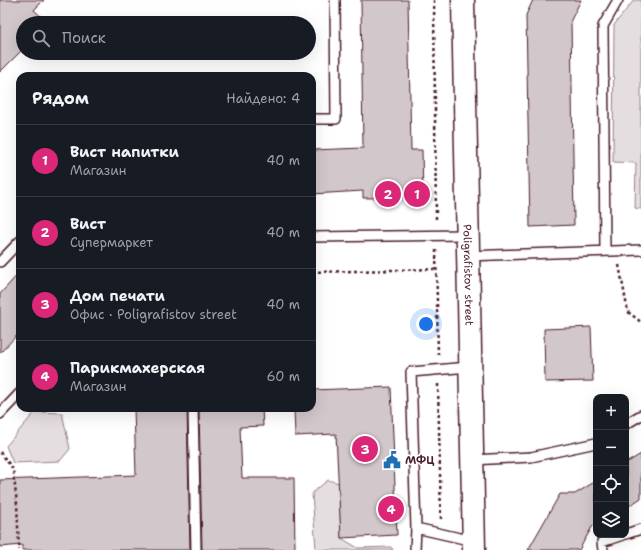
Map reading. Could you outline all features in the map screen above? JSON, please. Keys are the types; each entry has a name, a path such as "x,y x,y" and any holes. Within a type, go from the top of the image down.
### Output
{"street":[{"name":"Poligrafistov street","path":"463,0 466,245 474,545"}],"lane":[{"path":"316,119 336,119 335,0"},
{"path":"606,252 603,26 618,0"},
{"path":"316,236 436,235 466,245 606,252 641,250"},
{"path":"0,262 16,245"},
{"path":"415,550 416,528 411,372 469,367"},
{"path":"0,414 16,397"},
{"path":"193,412 196,550"},
{"path":"629,422 641,415"},
{"path":"471,460 531,458 593,444"},
{"path":"416,528 441,534 474,545"},
{"path":"629,534 641,529"},
{"path":"603,550 602,542 615,538"}],"path":[{"path":"434,0 436,269 441,534"},
{"path":"616,251 628,312 641,322"},
{"path":"316,272 436,269"},
{"path":"0,452 13,469 17,504 19,550"}],"shaded area":[{"path":"634,0 641,0 641,209 635,208 636,163 613,162 614,25"},
{"path":"35,412 62,413 70,449 60,461 13,463 6,446"},
{"path":"328,480 339,483 341,538 358,548 391,547 393,550 316,550 312,493"}],"building":[{"path":"0,0 44,0 34,10 40,16 16,16 16,56 0,72"},
{"path":"361,0 408,0 411,150 422,150 423,197 363,198 363,191 316,194 316,150 363,148"},
{"path":"533,0 581,0 571,20 574,225 530,227 526,15"},
{"path":"16,276 16,336 0,353 0,294"},
{"path":"591,327 593,381 545,382 544,329"},
{"path":"391,387 397,535 341,538 336,434 295,436 294,412 316,412 316,390"},
{"path":"134,412 187,412 190,550 22,550 22,545 0,547 0,480 136,475"},
{"path":"199,412 262,412 263,426 240,427 242,478 294,478 295,550 202,550"},
{"path":"641,454 641,498 629,506 629,466 629,461"},
{"path":"593,483 593,526 579,550 528,550 560,494 575,494"}],"place":[{"name":"Вист","path":"388,194"},
{"name":"Вист напитки","path":"417,194"},
{"name":"Дом печати","path":"365,449"},
{"name":"МФЦ","path":"392,460"},
{"name":"Парикмахерская","path":"391,509"}]}
